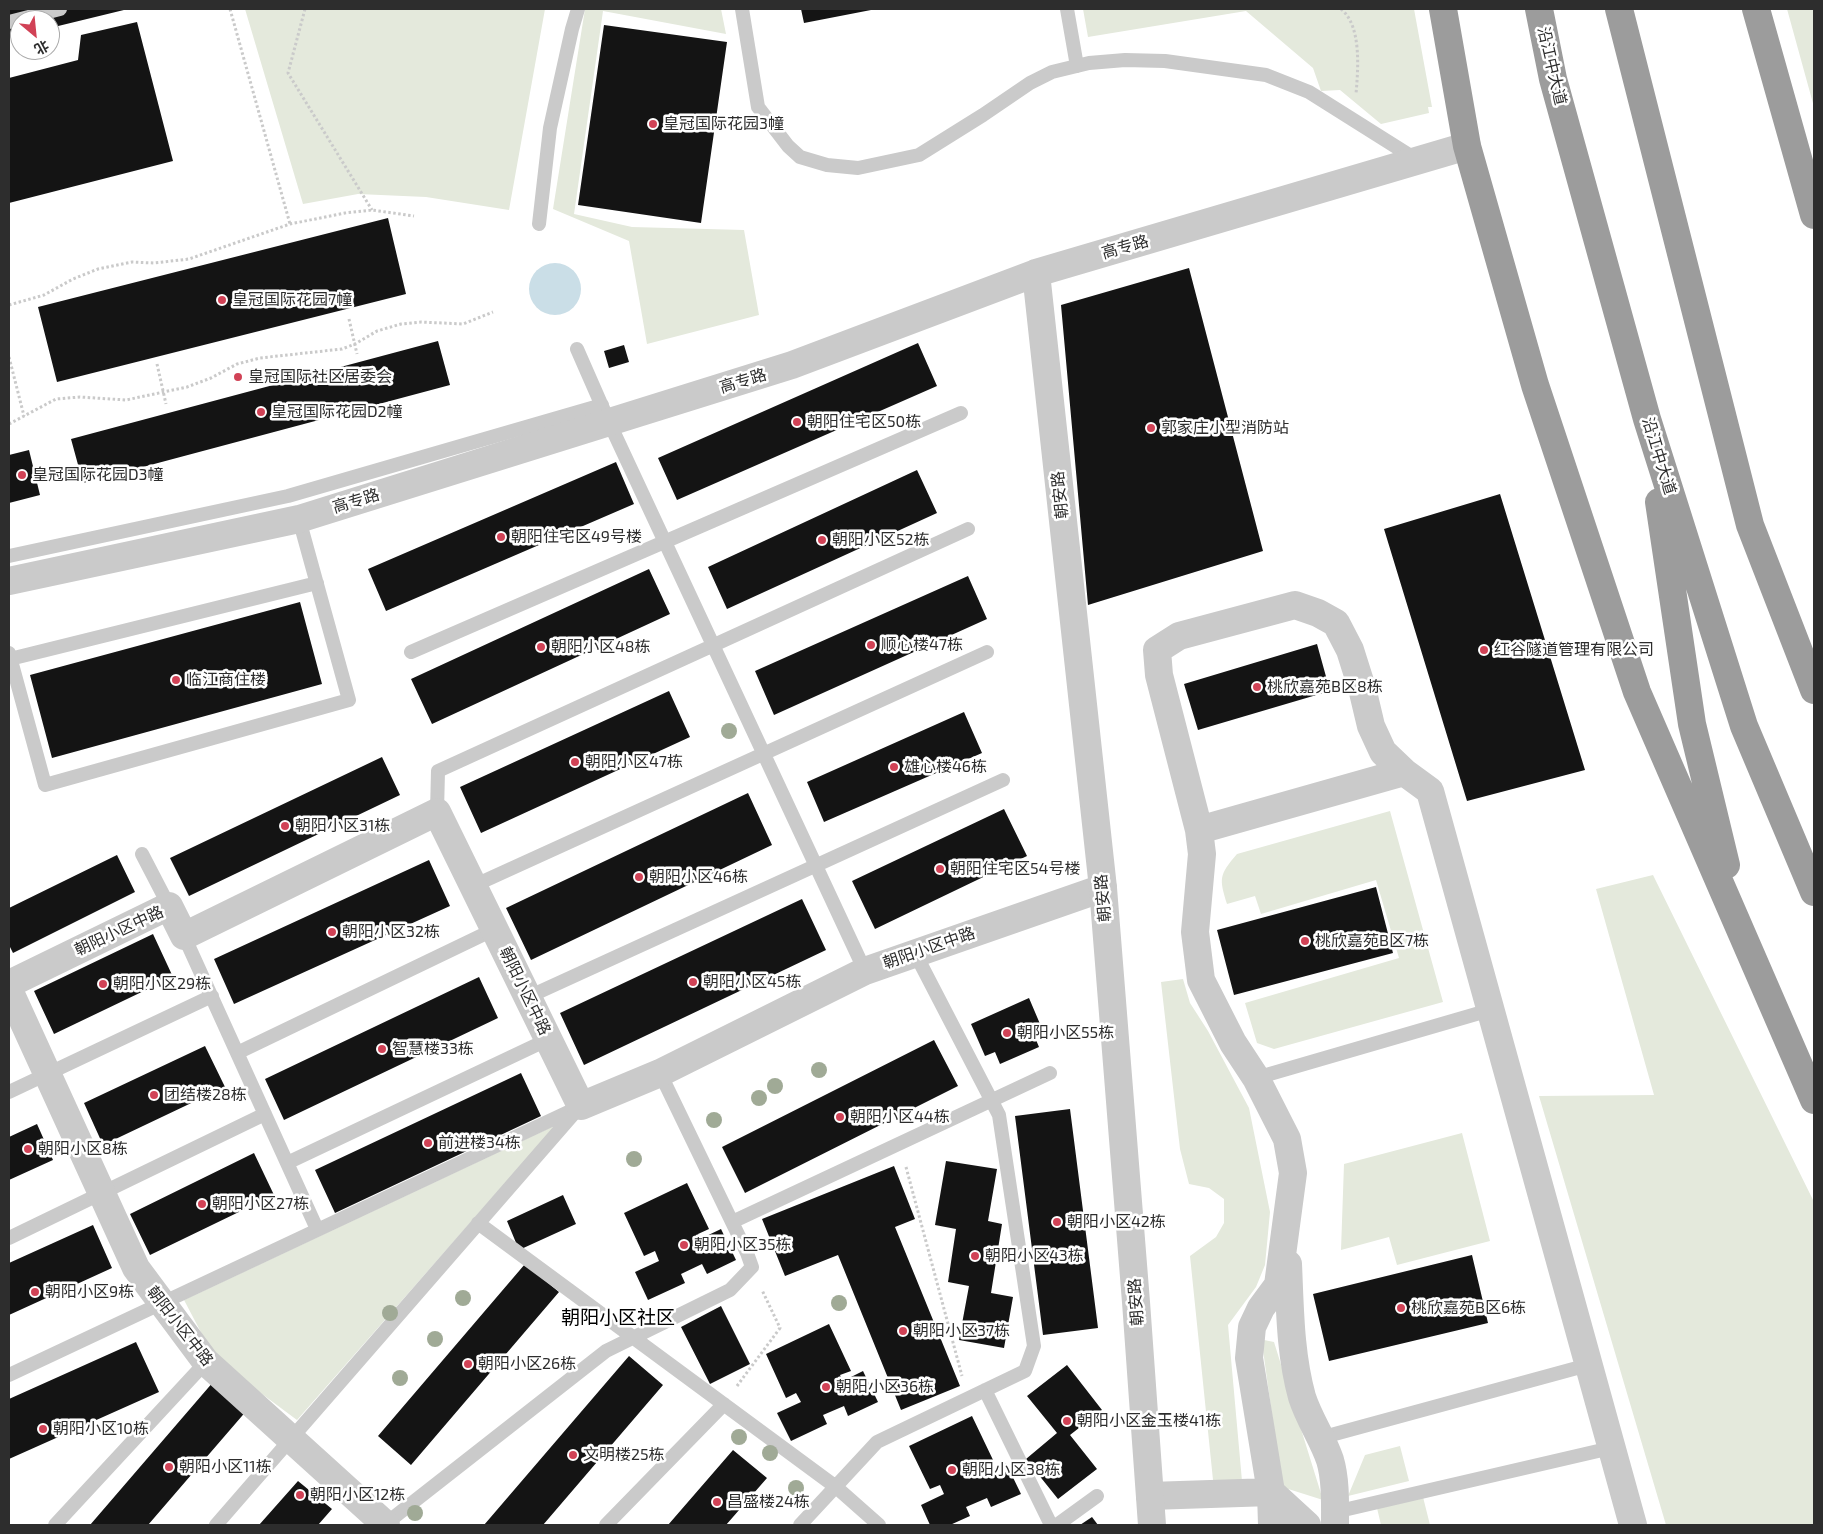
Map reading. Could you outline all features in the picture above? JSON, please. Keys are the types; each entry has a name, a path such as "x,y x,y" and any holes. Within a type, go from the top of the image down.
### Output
{"highway":[{"path":"1443,9 1467,146 1535,385 1637,692 1814,1100"},
{"name":"沿江中大道","path":"1539,9 1553,79 1647,419 1744,726 1814,892"},
{"path":"1619,9 1750,525 1814,690"},
{"path":"1742,9 1774,69"},
{"path":"1756,9 1814,215"},
{"path":"1647,419 1692,724 1744,937"}],"street":[{"name":"高专路","path":"9,581 299,519 605,414 792,366 1036,273 1467,146"},
{"name":"朝安路","path":"1036,273 1103,888 1152,1525"},
{"path":"1272,1525 1271,1492 1249,1358 1252,1327 1261,1308 1278,1284 1293,1173 1287,1139 1256,1078 1232,1043 1201,980 1194,932 1202,854 1199,830 1159,675 1157,650 1179,636 1295,605 1318,613 1336,624 1350,650 1371,726 1384,752 1404,772 1430,791 1633,1525"},
{"path":"1199,830 1404,772"},
{"name":"朝阳小区中路","path":"437,812 581,1106 660,1073 865,971 1103,888"},
{"path":"184,936 437,812"},
{"name":"朝阳小区中路","path":"9,984 169,906 184,936"},
{"name":"朝阳小区中路","path":"9,990 136,1268 206,1362 292,1438 385,1525"},
{"path":"1286,1228 1292,1335 1297,1373 1303,1398 1330,1461 1335,1519"},
{"path":"1150,1496 1271,1492 1307,1525"}],"lane":[{"path":"9,22 60,9"},
{"path":"539,224 550,128 578,9"},
{"path":"742,9 758,107 788,146 800,157 827,165 858,168 919,155 1030,83 1052,72 1089,63 1125,60 1165,61 1266,74 1309,92 1418,161"},
{"path":"1067,9 1077,66"},
{"path":"577,349 664,542 865,971"},
{"path":"411,652 961,413"},
{"path":"9,556 288,496 605,414"},
{"path":"299,519 317,583 349,700 45,785 10,656 317,583"},
{"path":"437,812 438,771 968,529"},
{"path":"473,886 987,652"},
{"path":"528,997 1003,780"},
{"path":"142,854 169,906"},
{"path":"237,1053 495,929"},
{"path":"184,936 317,1229"},
{"path":"800,1525 877,1442 1025,1371 1034,1346 999,1115 915,953"},
{"path":"9,1092 212,996"},
{"path":"1256,1078 1490,1010"},
{"path":"287,1163 548,1039"},
{"path":"385,1525 606,1351 730,1290 752,1267 660,1073"},
{"path":"732,1222 1050,1073"},
{"path":"216,1525 581,1106"},
{"path":"9,1374 581,1106"},
{"path":"9,1238 265,1114"},
{"path":"478,1224 836,1488 879,1525"},
{"path":"55,1525 206,1362"},
{"path":"1320,1438 1588,1365"},
{"path":"985,1390 1051,1525"},
{"path":"606,1525 724,1404"},
{"path":"1335,1519 1611,1448"},
{"path":"1057,1525 1097,1496"}],"path":[{"path":"230,9 290,224"},
{"path":"305,9 288,73 372,210"},
{"path":"1341,9 1345,12 1353,27 1359,61 1354,120"},
{"path":"9,305 44,295 98,269 132,262 188,259 290,224 345,213 372,210 414,216"},
{"path":"9,424 56,399 80,397 126,400 186,387 211,378 237,364 260,358 342,349 377,331 401,324 421,322 464,324 493,312"},
{"path":"349,318 357,354"},
{"path":"9,357 24,416"},
{"path":"157,364 166,404"},
{"path":"900,1143 968,1398"},
{"path":"724,1404 780,1328 752,1267"}],"shaded area":[{"path":"245,9 545,9 509,210 426,197 358,194 303,204"},
{"path":"585,9 721,9 726,34 603,11 574,214 632,227 744,230 759,315 647,344 629,241 553,209"},
{"path":"1083,9 1414,9 1432,107 1428,107 1429,113 1381,124 1340,90 1321,91 1313,68 1246,11 1088,37"},
{"path":"1787,9 1814,9 1814,107"},
{"path":"1390,811 1443,1002 1274,1049 1257,1043 1245,1003 1399,958 1376,880 1261,914 1255,896 1227,904 1222,882 1224,872 1237,854"},
{"path":"1653,875 1814,1202 1814,1525 1666,1525 1539,1096 1654,1095 1596,889"},
{"path":"1183,979 1190,1003 1208,1031 1249,1108 1270,1212 1265,1265 1256,1287 1228,1325 1242,1481 1213,1480 1190,1256 1216,1237 1224,1223 1224,1199 1209,1188 1189,1184 1180,1149 1161,982"},
{"path":"556,1125 297,1420 215,1359 184,1300"},
{"path":"1462,1133 1490,1241 1397,1265 1389,1237 1341,1250 1344,1164"},
{"path":"1264,1340 1274,1342 1323,1500 1282,1487 1263,1350"},
{"path":"1400,1446 1409,1481 1348,1496 1365,1455"},
{"path":"1423,1497 1430,1525 1381,1525 1377,1508"}],"water":[{"path":"550,263 560,263 574,270 581,284 581,294 574,308 560,315 550,315 540,311 533,304 529,294 529,284 533,274 540,267"}],"building":[{"path":"9,9 128,9 60,26 60,10 10,10 10,34"},
{"path":"801,9 871,9 871,10 804,23"},
{"path":"137,22 173,161 9,203 9,78 78,60 81,35"},
{"name":"皇冠国际花园3幢","path":"604,25 727,42 701,223 578,205"},
{"name":"皇冠国际花园7幢","path":"388,218 406,294 57,382 38,307"},
{"name":"郭家庄小型消防站","path":"1189,268 1263,551 1088,605 1061,305"},
{"name":"皇冠国际花园D2幢","path":"438,341 450,385 83,483 71,439"},
{"name":"朝阳住宅区50栋","path":"918,343 937,386 677,500 658,458"},
{"path":"624,345 629,362 609,368 604,351"},
{"name":"皇冠国际花园D3幢","path":"29,450 40,495 9,503 9,455"},
{"name":"朝阳住宅区49号楼","path":"616,462 634,504 386,611 368,569"},
{"name":"朝阳小区52栋","path":"917,470 937,513 727,609 708,567"},
{"name":"红谷隧道管理有限公司","path":"1500,494 1585,770 1467,801 1384,529"},
{"name":"朝阳小区48栋","path":"649,569 670,614 432,724 411,679"},
{"name":"顺心楼47栋","path":"968,576 987,619 774,715 755,671"},
{"name":"临江商住楼","path":"300,602 322,684 52,758 30,675"},
{"name":"桃欣嘉苑B区8栋","path":"1317,644 1330,691 1198,730 1184,684"},
{"name":"朝阳小区47栋","path":"669,691 690,737 481,833 460,787"},
{"name":"雄心楼46栋","path":"964,712 982,753 824,822 807,782"},
{"name":"朝阳小区31栋","path":"382,757 400,795 189,896 170,858"},
{"name":"朝阳小区46栋","path":"748,793 772,845 531,960 506,908"},
{"name":"朝阳住宅区54号楼","path":"1004,809 1027,856 875,929 852,881"},
{"path":"117,855 135,892 13,953 9,945 9,908"},
{"name":"朝阳小区32栋","path":"429,860 450,906 234,1004 214,959"},
{"name":"桃欣嘉苑B区7栋","path":"1376,887 1393,953 1234,995 1217,930"},
{"name":"朝阳小区45栋","path":"802,899 826,950 584,1065 560,1013"},
{"name":"朝阳小区29栋","path":"153,934 173,977 54,1034 34,991"},
{"name":"智慧楼33栋","path":"479,977 498,1018 284,1120 265,1079"},
{"name":"朝阳小区55栋","path":"1029,998 1043,1031 1034,1035 1039,1047 1000,1064 995,1052 985,1056 971,1024"},
{"name":"朝阳小区44栋","path":"934,1040 958,1086 745,1193 722,1147"},
{"name":"团结楼28栋","path":"205,1046 225,1087 103,1145 84,1103"},
{"name":"前进楼34栋","path":"521,1073 541,1116 335,1213 315,1170"},
{"name":"朝阳小区42栋","path":"1070,1109 1098,1328 1043,1335 1015,1116"},
{"name":"朝阳小区8栋","path":"37,1124 53,1160 9,1180 9,1137"},
{"name":"朝阳小区27栋","path":"254,1153 274,1195 150,1255 130,1214"},
{"name":"朝阳小区43栋","path":"946,1161 997,1169 988,1221 1002,1224 991,1293 1013,1297 1004,1348 959,1340 969,1286 948,1282 956,1229 935,1225"},
{"name":"朝阳小区37栋","path":"894,1166 915,1219 895,1227 960,1386 901,1410 838,1255 785,1276 762,1219"},
{"name":"朝阳小区35栋","path":"687,1183 709,1229 698,1234 700,1239 721,1229 736,1260 707,1274 702,1264 681,1274 685,1283 648,1300 635,1272 659,1261 655,1251 644,1256 624,1213"},
{"path":"563,1195 576,1224 519,1250 507,1221"},
{"name":"朝阳小区9栋","path":"93,1225 112,1268 9,1315 9,1263"},
{"name":"桃欣嘉苑B区6栋","path":"1472,1255 1488,1323 1329,1361 1313,1294"},
{"name":"朝阳小区26栋","path":"525,1264 559,1292 411,1465 378,1436"},
{"path":"721,1306 750,1364 710,1384 681,1327"},
{"name":"朝阳小区36栋","path":"829,1324 851,1371 840,1375 843,1381 863,1371 878,1402 848,1416 844,1406 823,1415 827,1424 791,1441 777,1413 801,1402 796,1393 786,1398 766,1354"},
{"name":"朝阳小区10栋","path":"136,1342 159,1392 9,1459 9,1399"},
{"name":"文明楼25栋","path":"629,1356 663,1385 543,1525 484,1525"},
{"name":"朝阳小区金玉楼41栋","path":"1067,1365 1102,1410 1070,1435 1097,1469 1058,1499 1026,1459 1057,1433 1027,1396"},
{"name":"朝阳小区11栋","path":"214,1381 248,1409 148,1525 90,1525"},
{"name":"朝阳小区38栋","path":"972,1416 994,1462 983,1467 986,1473 1006,1463 1021,1494 991,1507 987,1498 966,1507 970,1516 950,1525 930,1525 921,1505 944,1494 940,1485 930,1489 909,1446"},
{"name":"昌盛楼24栋","path":"733,1450 767,1478 726,1525 668,1525"},
{"name":"朝阳小区12栋","path":"298,1481 332,1509 318,1525 259,1525"},
{"path":"1092,1517 1098,1525 1080,1525"}],"place":[{"name":"皇冠国际花园3幢","path":"653,124"},
{"name":"皇冠国际花园7幢","path":"222,300"},
{"name":"皇冠国际社区居委会","path":"238,377"},
{"name":"皇冠国际花园D2幢","path":"261,412"},
{"name":"朝阳住宅区50栋","path":"797,422"},
{"name":"郭家庄小型消防站","path":"1151,428"},
{"name":"皇冠国际花园D3幢","path":"22,475"},
{"name":"朝阳住宅区49号楼","path":"501,537"},
{"name":"朝阳小区52栋","path":"822,540"},
{"name":"顺心楼47栋","path":"871,645"},
{"name":"朝阳小区48栋","path":"541,647"},
{"name":"红谷隧道管理有限公司","path":"1484,650"},
{"name":"临江商住楼","path":"176,680"},
{"name":"桃欣嘉苑B区8栋","path":"1257,687"},
{"name":"朝阳小区47栋","path":"575,762"},
{"name":"雄心楼46栋","path":"894,767"},
{"name":"朝阳小区31栋","path":"285,826"},
{"name":"朝阳住宅区54号楼","path":"940,869"},
{"name":"朝阳小区46栋","path":"639,877"},
{"name":"朝阳小区32栋","path":"332,932"},
{"name":"桃欣嘉苑B区7栋","path":"1305,941"},
{"name":"朝阳小区45栋","path":"693,982"},
{"name":"朝阳小区29栋","path":"103,984"},
{"name":"朝阳小区55栋","path":"1007,1033"},
{"name":"智慧楼33栋","path":"382,1049"},
{"name":"团结楼28栋","path":"154,1095"},
{"name":"朝阳小区44栋","path":"840,1117"},
{"name":"前进楼34栋","path":"428,1143"},
{"name":"朝阳小区8栋","path":"28,1149"},
{"name":"朝阳小区27栋","path":"202,1204"},
{"name":"朝阳小区42栋","path":"1057,1222"},
{"name":"朝阳小区35栋","path":"684,1245"},
{"name":"朝阳小区43栋","path":"975,1256"},
{"name":"朝阳小区9栋","path":"35,1292"},
{"name":"桃欣嘉苑B区6栋","path":"1401,1308"},
{"name":"朝阳小区37栋","path":"903,1331"},
{"name":"朝阳小区26栋","path":"468,1364"},
{"name":"朝阳小区36栋","path":"826,1387"},
{"name":"朝阳小区金玉楼41栋","path":"1067,1421"},
{"name":"朝阳小区10栋","path":"43,1429"},
{"name":"文明楼25栋","path":"573,1455"},
{"name":"朝阳小区11栋","path":"169,1467"},
{"name":"朝阳小区38栋","path":"952,1470"},
{"name":"朝阳小区12栋","path":"300,1495"},
{"name":"昌盛楼24栋","path":"717,1502"}],"district":[{"name":"朝阳小区社区","path":"618,1318"}]}
